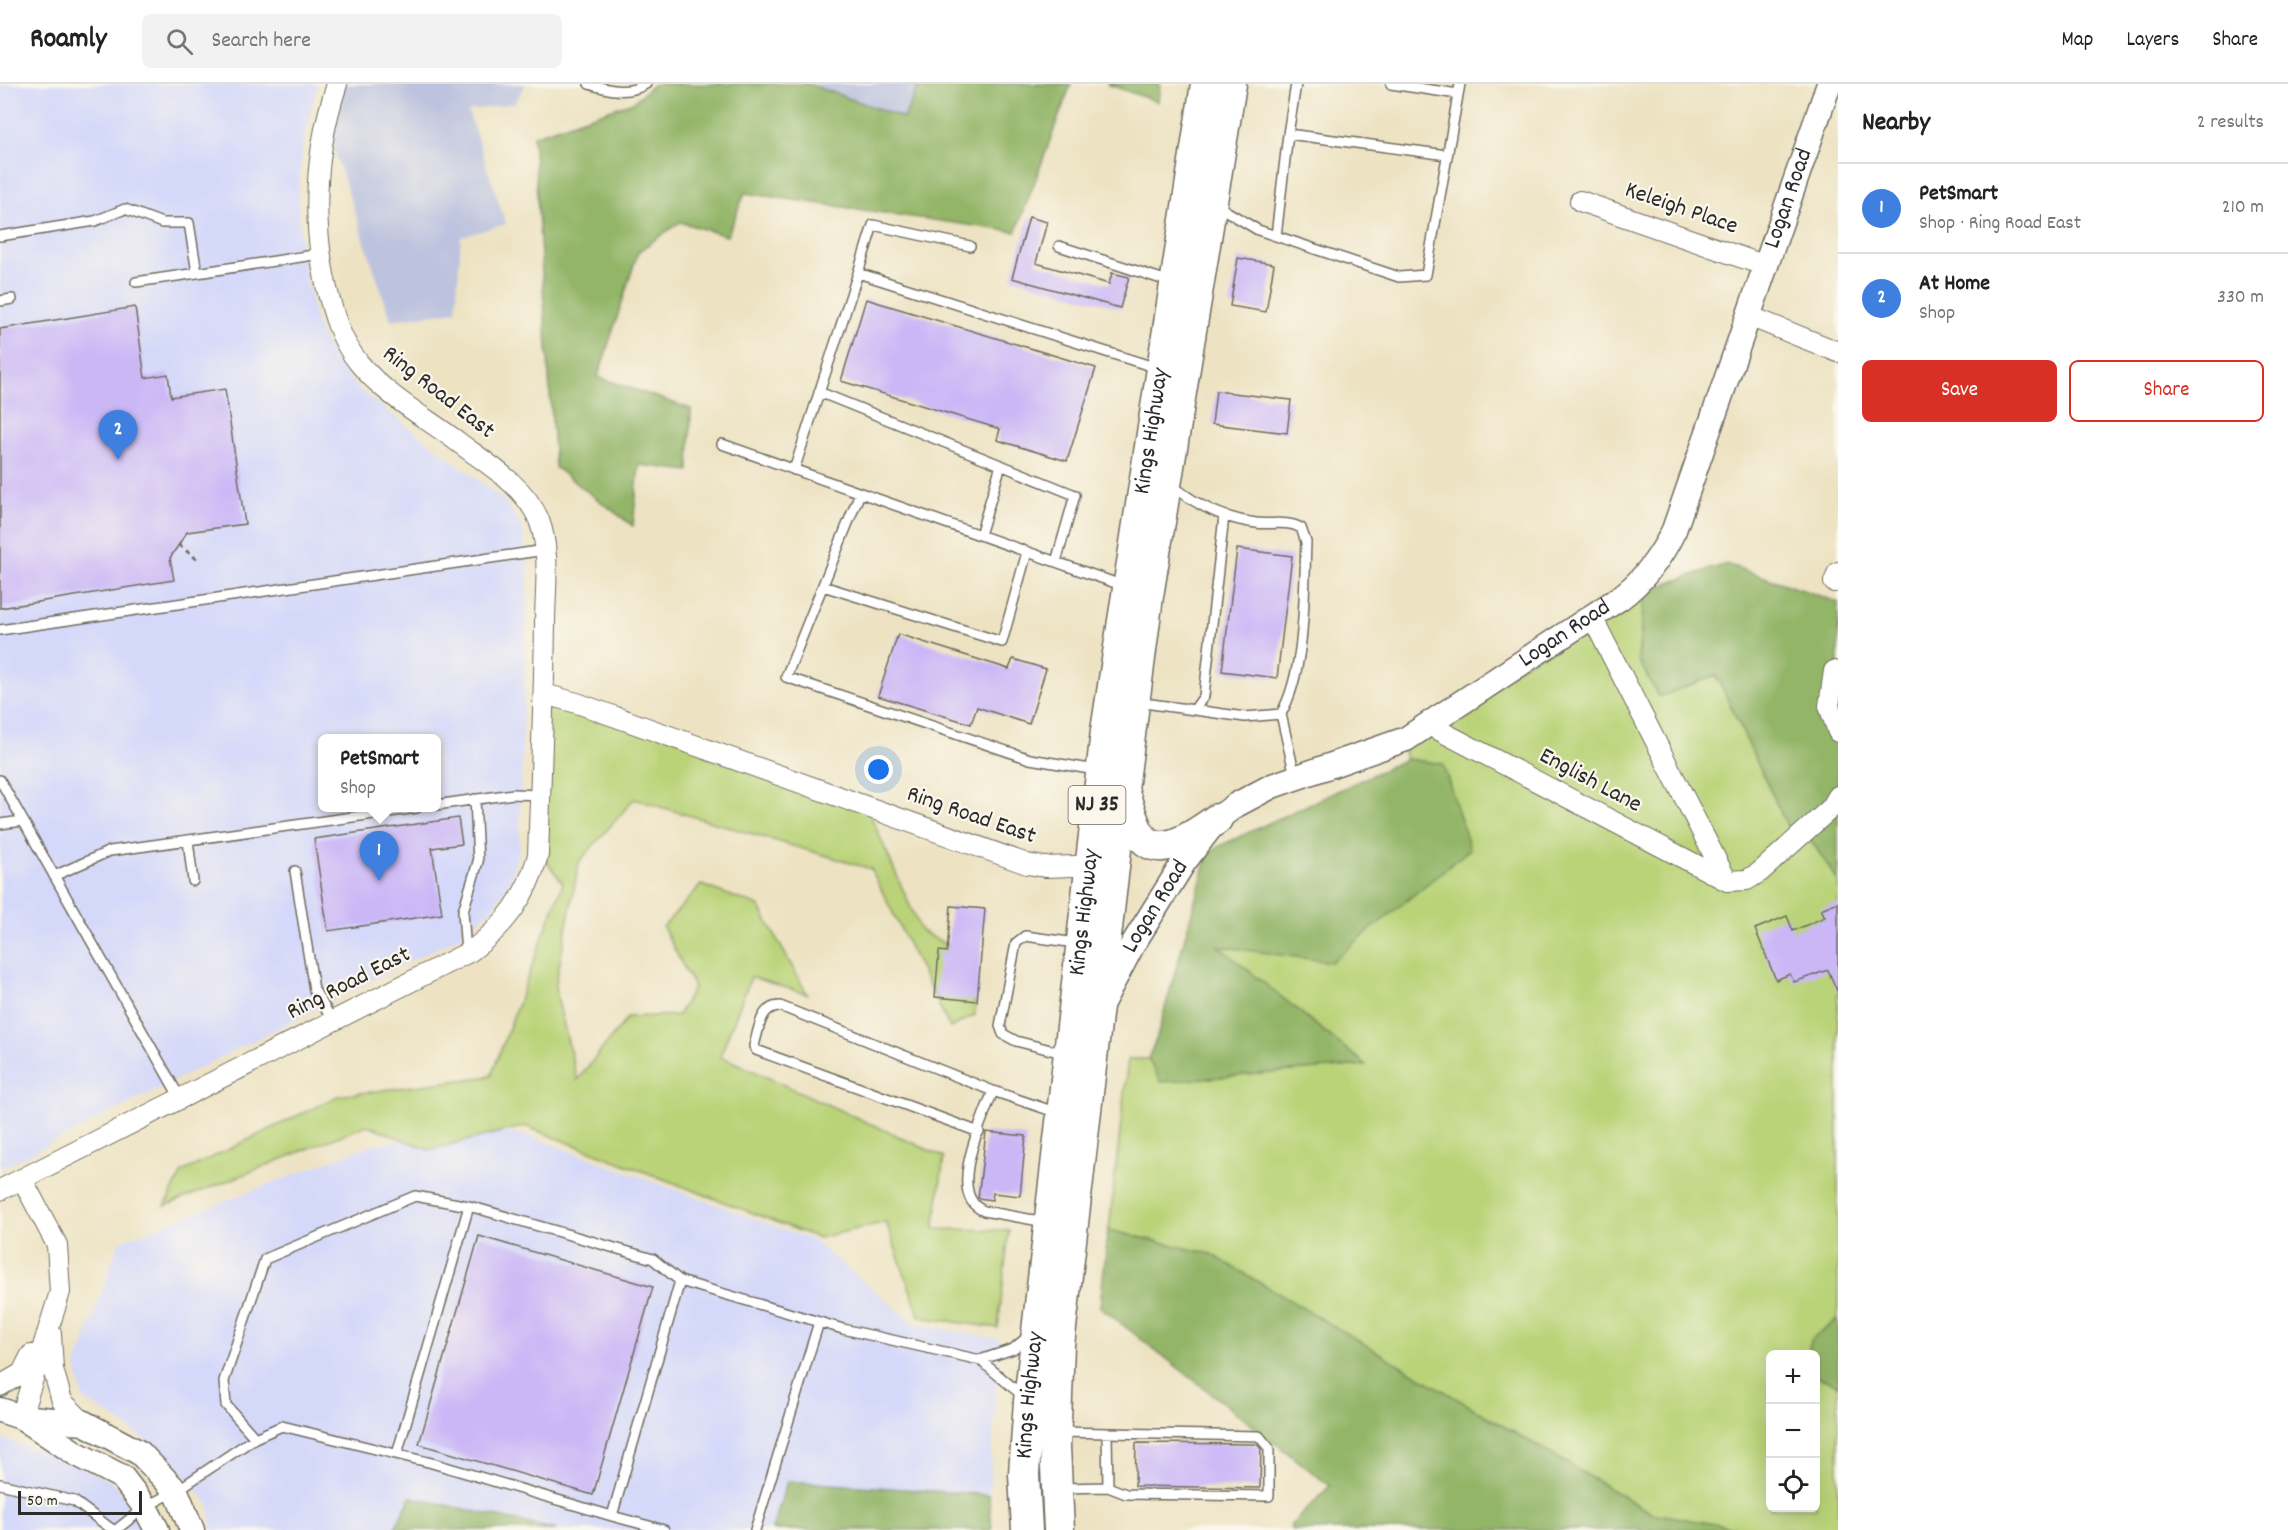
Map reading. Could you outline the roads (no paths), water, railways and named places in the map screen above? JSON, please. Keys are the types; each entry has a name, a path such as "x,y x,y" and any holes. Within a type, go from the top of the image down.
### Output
{"main road":[{"name":"Kings Highway","path":"1059,1530 1055,1432 1059,1346 1097,1014 1102,865 1112,780 1126,586 1176,284 1206,84"},
{"name":"Kings Highway","path":"1112,780 1134,702 1231,84"},
{"path":"1112,780 1138,831 1154,845 1174,845 1217,819"},
{"name":"Kings Highway","path":"1027,1530 1024,1474 1029,1401 1061,1113 1081,944 1102,865"}],"street":[{"name":"Ring Road East","path":"0,1190 466,953 497,930 524,893 538,855 544,694 545,550 539,520 517,488 386,389 359,363 336,322 320,254 317,170 327,116 337,84"},
{"name":"Logan Road","path":"1097,1014 1133,944 1184,862 1217,819 1236,805 1295,777 1406,739 1620,598 1638,583 1668,542 1829,84"},
{"name":"Keleigh Place","path":"1580,201 1766,266"},
{"path":"1749,316 1838,352"},
{"name":"English Lane","path":"1591,615 1728,881"},
{"path":"1834,671 1829,706 1838,732"},
{"name":"Ring Road East","path":"544,694 577,703 1027,864 1045,867 1102,865"},
{"name":"English Lane","path":"1429,725 1728,881"},
{"path":"1728,881 1747,880 1760,872 1832,808 1838,796"},
{"path":"10,1413 35,1366 50,1329 60,1292 57,1245 22,1179"},
{"path":"0,1386 22,1373 50,1329"},
{"path":"50,1329 53,1369 62,1401 84,1423 140,1453 176,1491 192,1530"},
{"path":"10,1413 84,1423"},
{"path":"10,1413 75,1453 122,1477 145,1507 157,1530"}],"lane":[{"path":"589,84 609,91 636,90 646,84"},
{"path":"1276,236 1296,84"},
{"path":"1391,84 1458,94"},
{"path":"1212,202 1258,230 1399,277 1426,275 1460,84"},
{"path":"1288,134 1447,155"},
{"path":"0,236 95,221 125,209 162,223 189,223 197,273"},
{"path":"794,470 873,225 970,246"},
{"path":"1059,246 1176,284"},
{"path":"136,282 320,254"},
{"path":"858,273 1162,369"},
{"path":"0,301 12,299"},
{"path":"819,392 1075,495 1056,562"},
{"path":"722,444 1126,586"},
{"path":"980,535 1001,465"},
{"path":"1168,482 1193,503 1224,516 1256,523 1294,524 1301,528 1306,542 1299,650 1288,703 1281,714 1295,777"},
{"path":"860,493 786,677 1030,759 1112,780"},
{"path":"1194,710 1204,696 1224,516"},
{"path":"0,630 545,550"},
{"path":"823,586 1002,642 1027,552"},
{"path":"1134,702 1245,717 1281,714"},
{"path":"0,780 180,1098"},
{"path":"441,804 513,794 540,795"},
{"path":"466,953 463,911 478,862 475,799"},
{"path":"54,876 110,851 382,812"},
{"path":"0,824 23,821"},
{"path":"188,840 193,881"},
{"path":"295,871 314,990 333,1021"},
{"path":"1068,1055 1016,1041 1003,1034 1000,1026 1016,943 1025,936 1081,944"},
{"path":"979,1132 756,1050 754,1046 766,1010 771,1006 780,1006 993,1090 1061,1113"},
{"path":"993,1090 966,1173 965,1185 970,1203 984,1211 1049,1223"},
{"path":"255,1438 226,1405 224,1382 265,1259 415,1196 469,1206 653,1259 680,1281 819,1322 980,1360 1029,1401"},
{"path":"397,1454 469,1206"},
{"path":"612,1516 680,1281"},
{"path":"755,1530 819,1322"},
{"path":"980,1360 1013,1349 1037,1329"},
{"path":"0,1484 74,1501 115,1530 145,1507 176,1491 255,1438 282,1426 397,1454 664,1530"},
{"path":"1055,1432 1107,1435 1259,1436 1269,1448 1269,1496 1126,1494 1108,1487 1057,1488"},
{"path":"1107,1435 1108,1487"}],"place":[{"name":"At Home","path":"118,460"},
{"name":"PetSmart","path":"379,881"}]}
